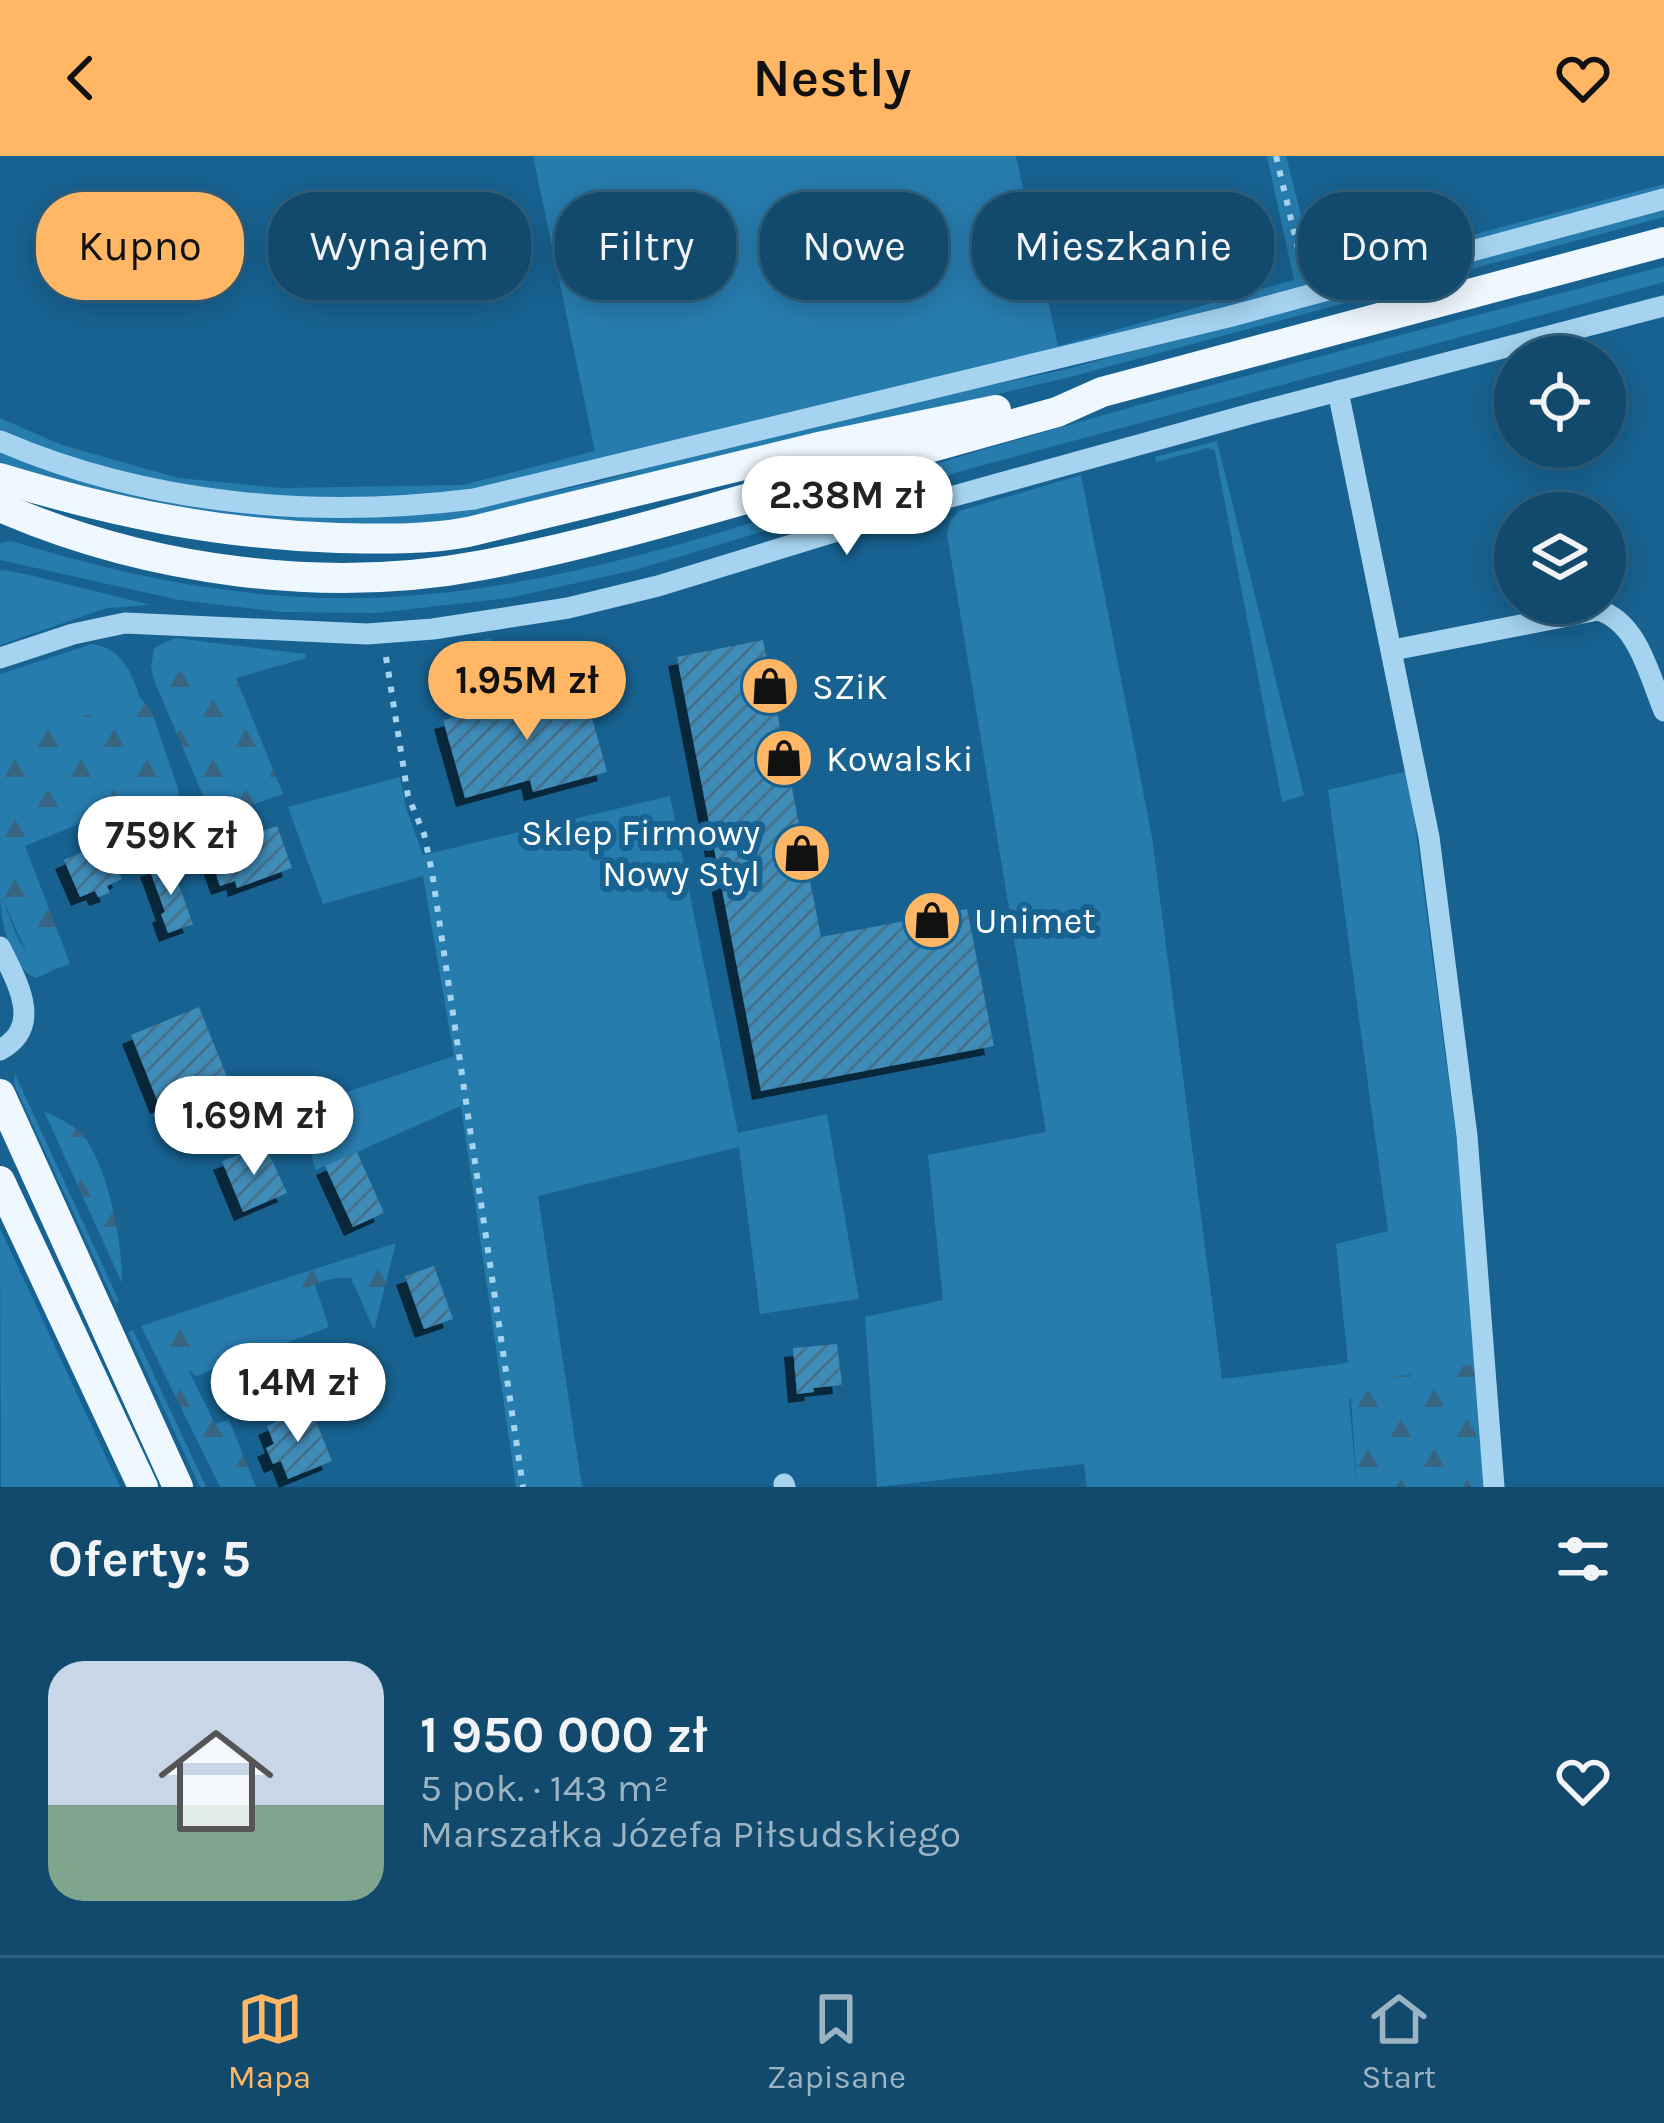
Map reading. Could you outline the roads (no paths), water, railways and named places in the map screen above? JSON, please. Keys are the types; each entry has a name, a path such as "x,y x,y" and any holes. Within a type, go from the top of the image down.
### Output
{"main road":[{"path":"0,478 150,520 276,536 425,538 468,532 814,448 1051,398 1102,392 1664,242"},
{"path":"0,508 138,554 308,577 394,575 479,566 626,533 1057,412 1102,392"},
{"path":"0,530 42,525"},
{"path":"0,1094 178,1487"},
{"path":"0,1181 143,1487"}],"street":[{"path":"0,441 43,459 160,490 279,507 402,508 474,499 770,425 926,393 1664,199"},
{"path":"0,658 125,623 383,633 514,618 636,591 925,504 1664,306"},
{"path":"1338,392 1430,836 1467,1136 1494,1487"},
{"path":"1393,650 1598,610 1622,621 1632,635 1664,711"},
{"path":"0,947 26,1015 21,1034 0,1050"}],"place":[{"name":"SZiK","path":"770,686"},
{"name":"Kowalski","path":"784,758"},
{"name":"Sklep Firmowy Nowy Styl","path":"802,853"},
{"name":"Unimet","path":"932,920"}]}
